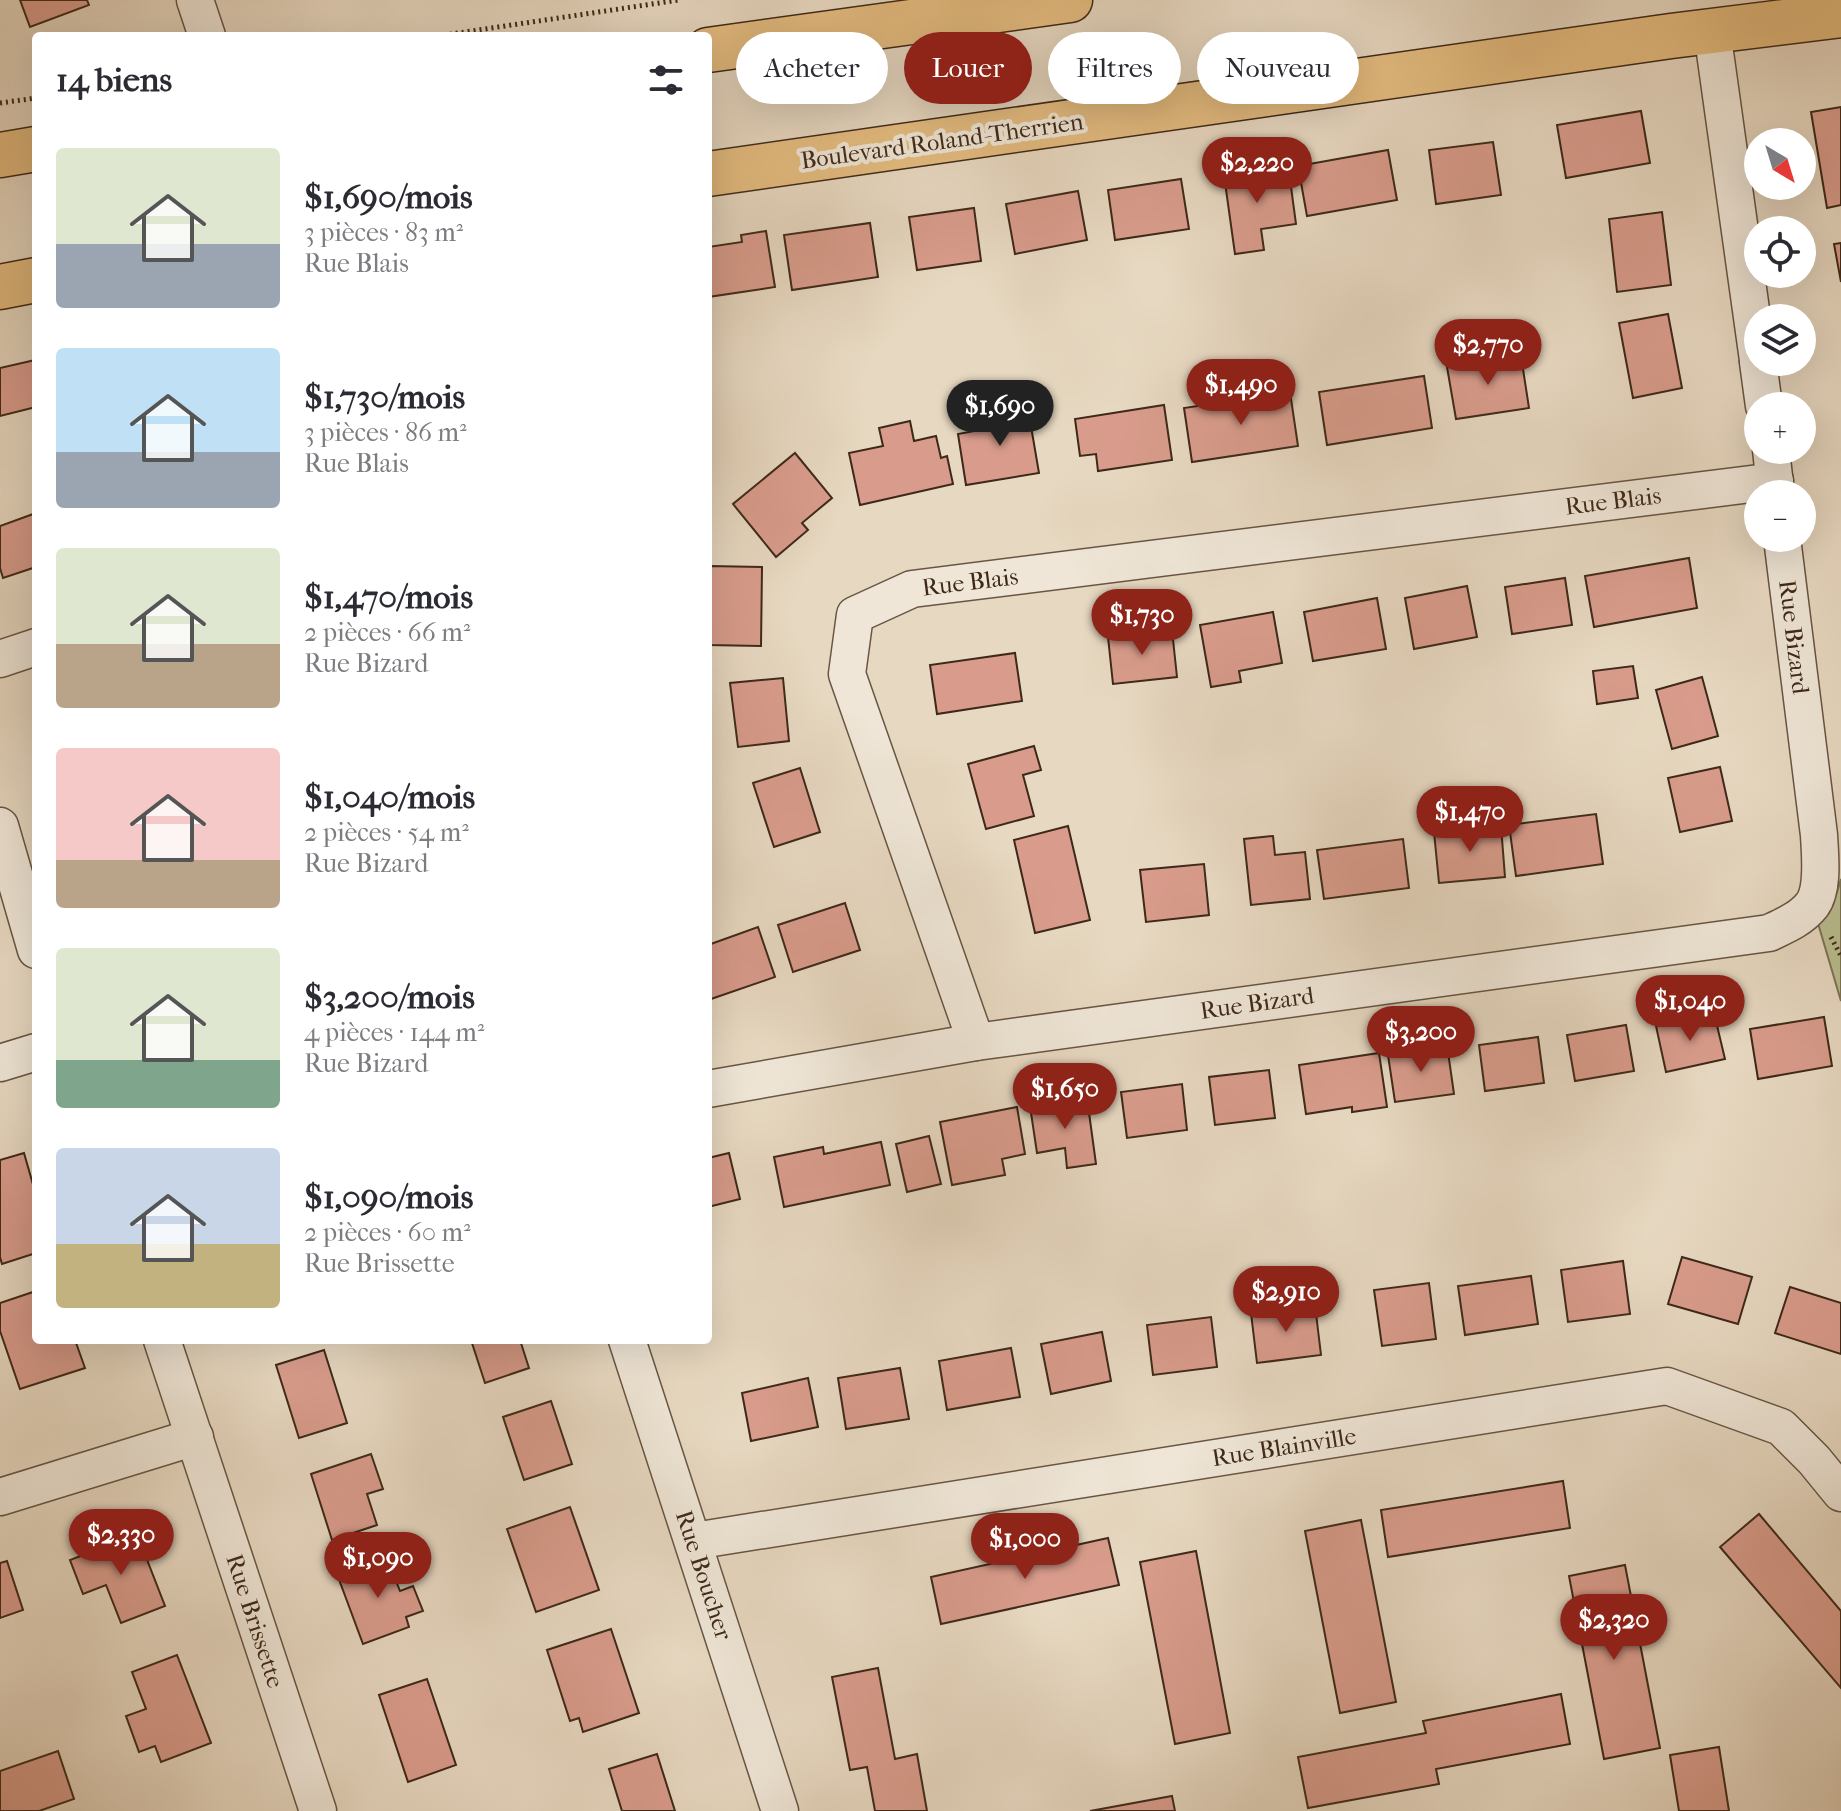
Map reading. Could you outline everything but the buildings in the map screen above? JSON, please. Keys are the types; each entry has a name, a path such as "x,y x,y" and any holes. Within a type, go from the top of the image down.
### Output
{"main road":[{"path":"712,49 1070,0"},
{"name":"Boulevard Roland-Therrien","path":"712,173 1841,15"},
{"path":"0,155 32,150"},
{"path":"0,287 32,281"}],"street":[{"path":"195,0 206,32"},
{"path":"1712,31 1750,304"},
{"name":"Rue Blais","path":"976,1042 847,674 855,615 912,589 1774,475"},
{"name":"Rue Bizard","path":"712,1088 976,1042 1769,933 1794,921 1814,904 1820,864 1784,552"},
{"path":"0,659 32,648"},
{"path":"0,826 32,936"},
{"path":"0,1063 32,1053"},
{"name":"Rue Brissette","path":"163,1344 318,1811"},
{"name":"Rue Boucher","path":"628,1344 780,1811"},
{"name":"Rue Blainville","path":"694,1541 1667,1386 1781,1427 1841,1493"},
{"path":"0,1497 195,1437"}],"path":[{"path":"465,32 679,0"},
{"path":"0,103 32,99"}],"green space":[{"path":"1841,879 1841,1001 1817,920 1837,892"}]}
